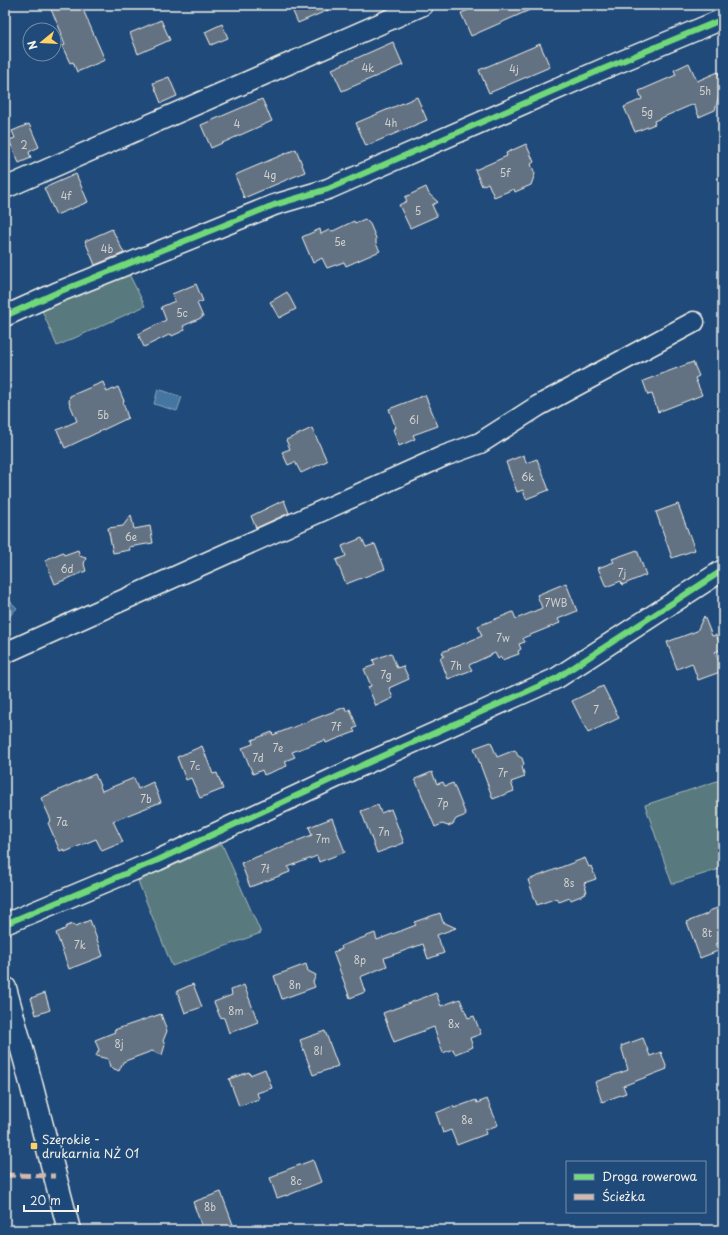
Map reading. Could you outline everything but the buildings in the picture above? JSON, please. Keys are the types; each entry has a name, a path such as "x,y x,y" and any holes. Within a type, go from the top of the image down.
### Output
{"street":[{"path":"5,188 422,5"},
{"path":"5,316 56,293 274,205 328,189 603,69 723,19"},
{"path":"5,653 432,462 480,443 538,406 694,322"},
{"path":"5,924 158,860 354,769 557,678 723,570"},
{"path":"5,988 69,1230"}],"green space":[{"path":"127,270 145,306 57,346 41,308"},
{"path":"723,779 723,868 672,884 645,805"},
{"path":"222,844 261,933 172,966 138,881"}],"water":[{"path":"158,389 182,397 177,411 154,404"},
{"path":"5,596 17,608 6,620 5,619"}],"marked path":[{"path":"5,1175 55,1176"}],"cycle path":[{"path":"5,316 56,293 274,205 328,189 603,69 723,19"},
{"path":"5,924 158,860 354,769 557,678 723,570"}],"place":[{"name":"Szerokie - drukarnia NŻ 01","path":"34,1146"}]}
